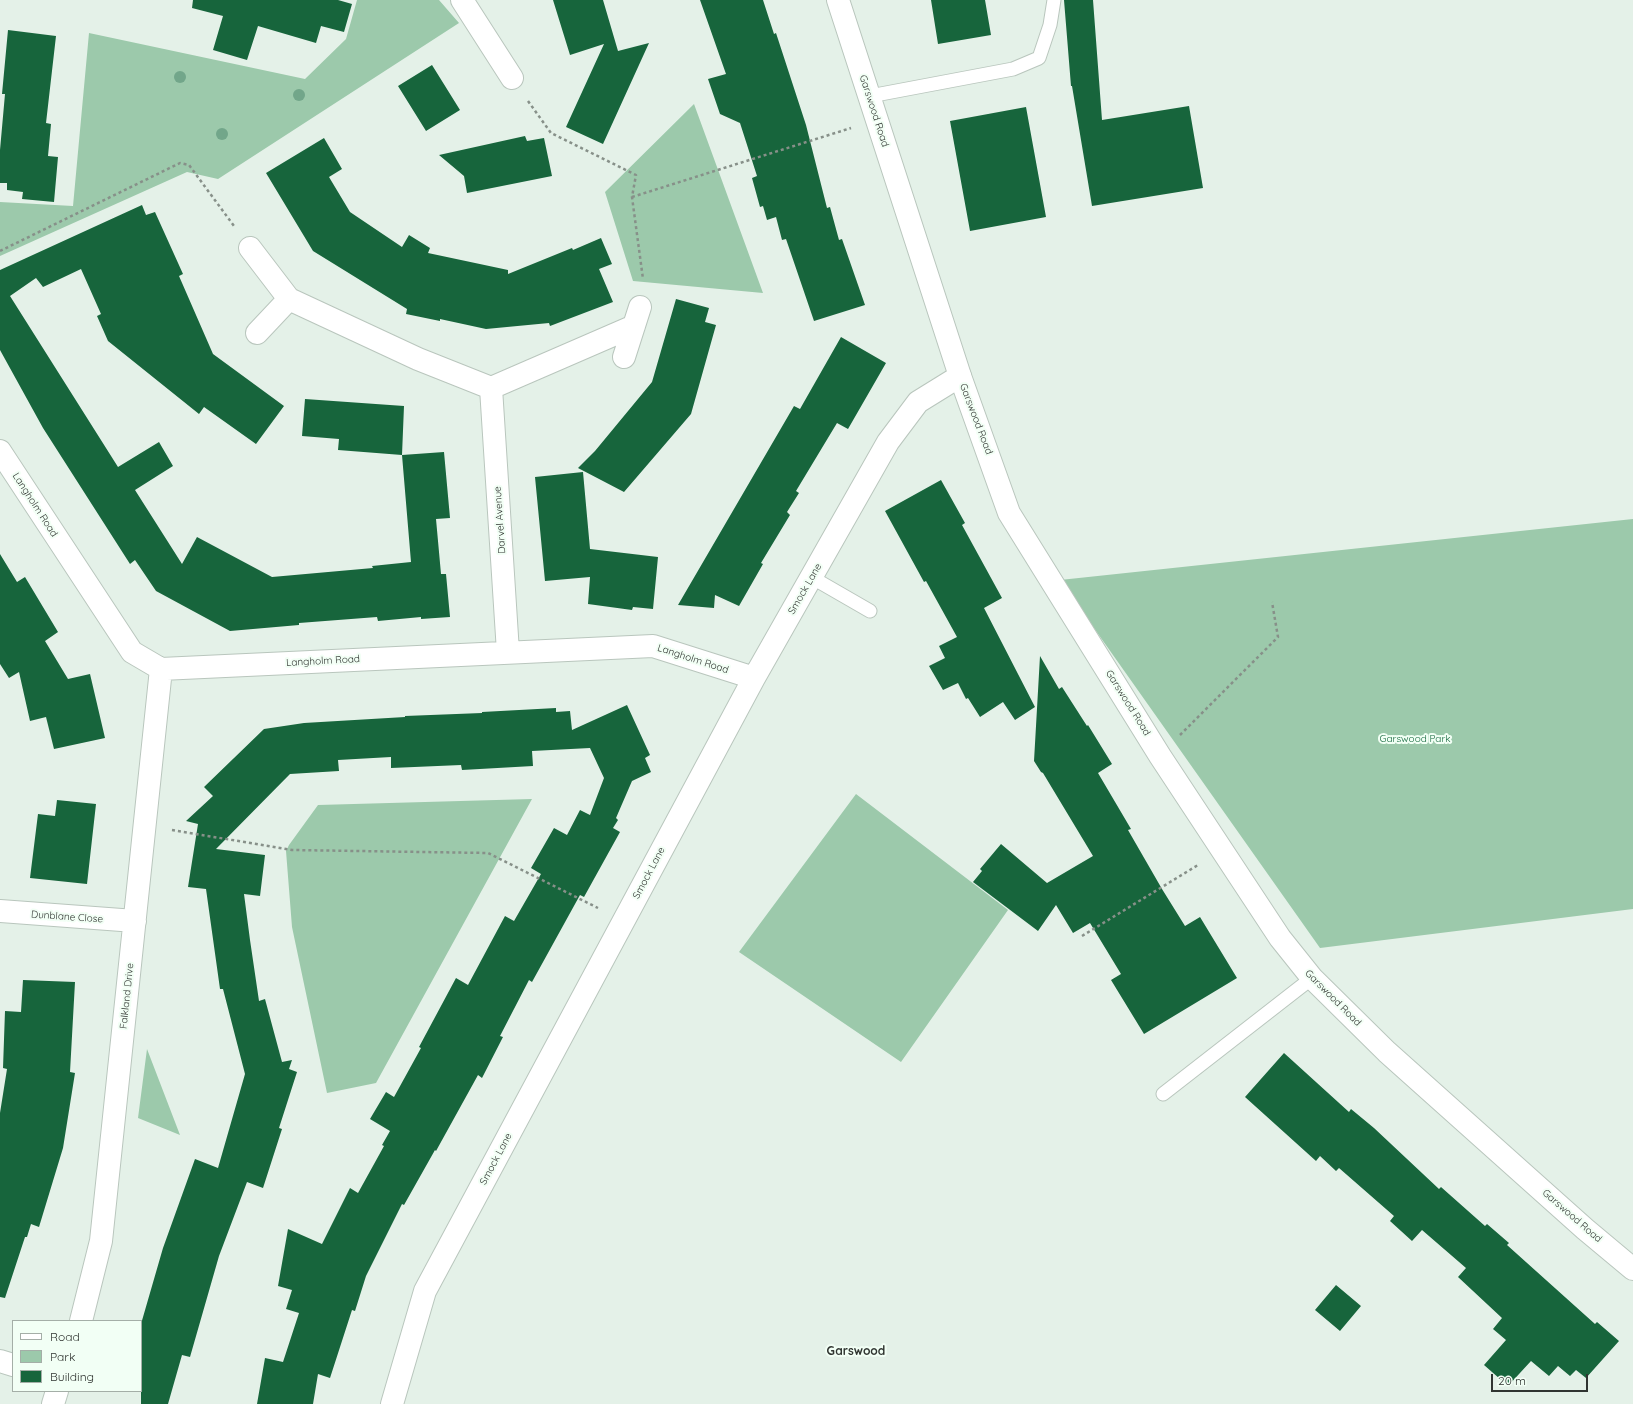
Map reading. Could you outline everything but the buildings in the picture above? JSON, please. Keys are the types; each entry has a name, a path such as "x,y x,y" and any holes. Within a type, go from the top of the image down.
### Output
{"street":[{"path":"462,0 512,78"},
{"name":"Garswood Road","path":"838,0 960,376 1009,513 1160,756 1280,938 1312,978 1387,1052 1585,1229 1633,1269"},
{"path":"250,248 289,299 418,359 491,388 637,316"},
{"path":"257,333 289,299"},
{"path":"624,357 637,316"},
{"name":"Smock Lane","path":"392,1404 425,1291 754,678 888,442 918,402 960,376"},
{"name":"Darvel Avenue","path":"491,388 508,652"},
{"name":"Langholm Road","path":"0,451 132,652 161,669 653,646 754,678"},
{"name":"Falkland Drive","path":"81,1320 101,1240 161,669"},
{"name":"Dunblane Close","path":"0,912 135,921"},
{"path":"0,1360 12,1365"},
{"path":"53,1404 57,1392"}],"lane":[{"path":"870,96 1012,69 1039,58 1050,26 1054,0"},
{"path":"811,578 870,611"},
{"path":"1164,1094 1312,978"}],"path":[{"path":"512,78 551,133 636,175 632,197 644,288 637,316"},
{"path":"632,197 877,119"},
{"path":"0,251 180,163 189,165 250,248"},
{"path":"1160,756 1278,637 1272,602"},
{"path":"145,826 292,850 488,853 624,921"},
{"path":"1082,936 1222,851"}],"green space":[{"path":"357,0 439,0 459,23 218,179 187,172 0,256 0,202 73,206 89,33 305,79 346,39"},
{"path":"694,104 763,293 633,281 605,192"},
{"name":"Garswood Park","path":"1633,519 1633,909 1320,948 1060,580"},
{"path":"856,794 1008,910 901,1062 739,952"},
{"path":"532,799 376,1083 327,1093 292,927 286,851 289,845 318,805"},
{"path":"147,1049 180,1135 138,1118"}],"district":[{"name":"Garswood","path":"856,1351"}]}
